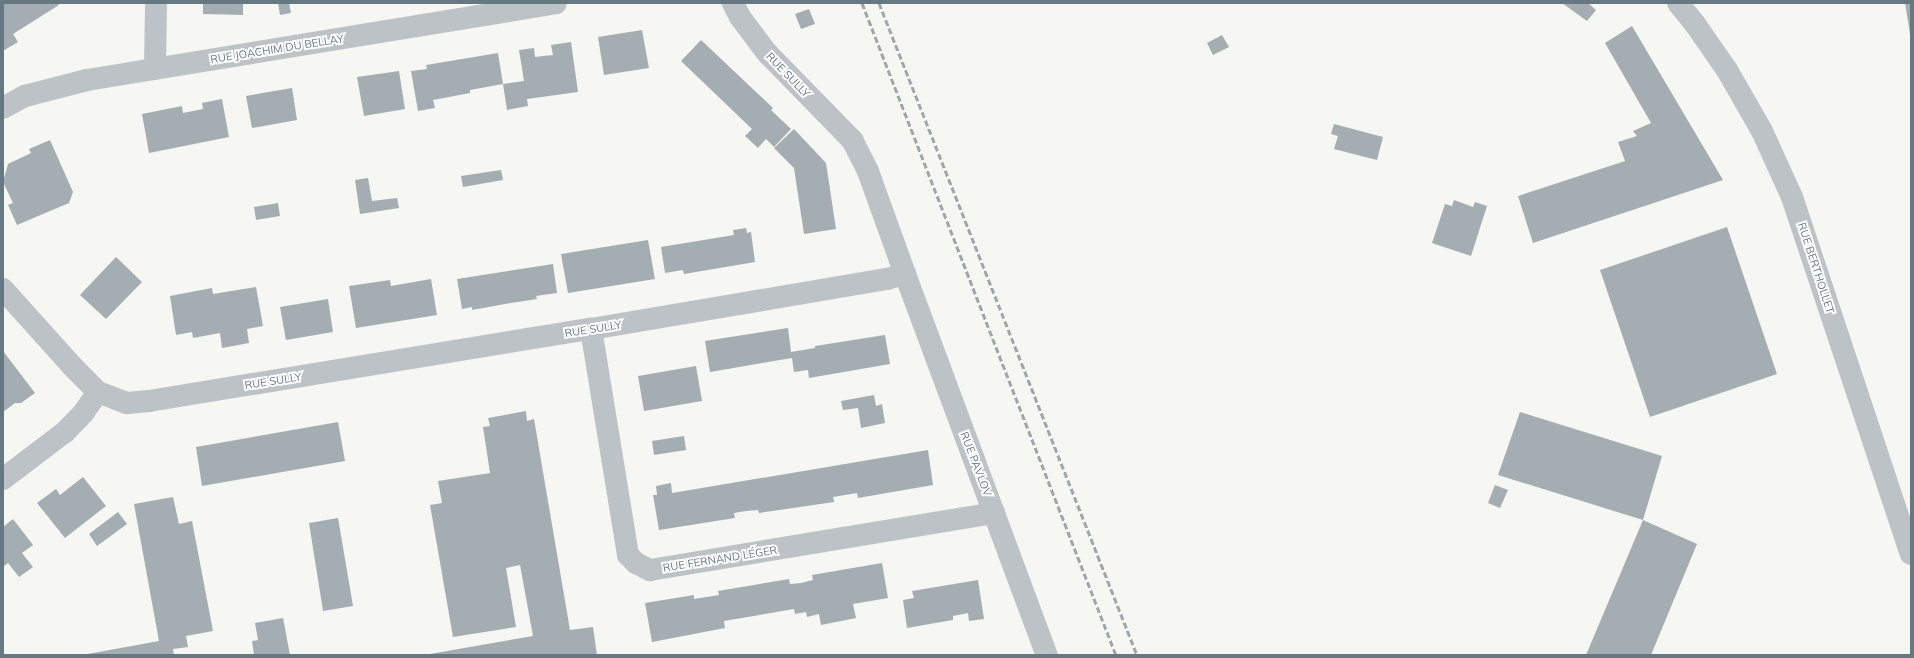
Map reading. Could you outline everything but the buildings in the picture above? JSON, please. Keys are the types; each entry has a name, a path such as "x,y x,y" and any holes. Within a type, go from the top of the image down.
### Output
{"street":[{"path":"155,69 156,3"},
{"name":"RUE JOACHIM DU BELLAY","path":"3,108 24,96 87,80 155,69 480,9 556,3"},
{"name":"RUE SULLY","path":"3,290 72,366 98,392 127,403 149,401 591,329 887,279 904,274 868,171 852,141 767,53 740,17 733,3"},
{"name":"RUE BERTHOLLET","path":"1678,3 1695,24 1727,70 1762,131 1792,197 1911,554"},
{"name":"RUE PAVLOV","path":"904,274 1047,655"},
{"name":"RUE FERNAND LÉGER","path":"591,329 628,555 636,563 650,570 994,513"},
{"path":"3,479 65,432 84,412 98,392"}],"railway":[{"path":"862,3 1116,655"},
{"path":"879,3 1137,655"}]}
